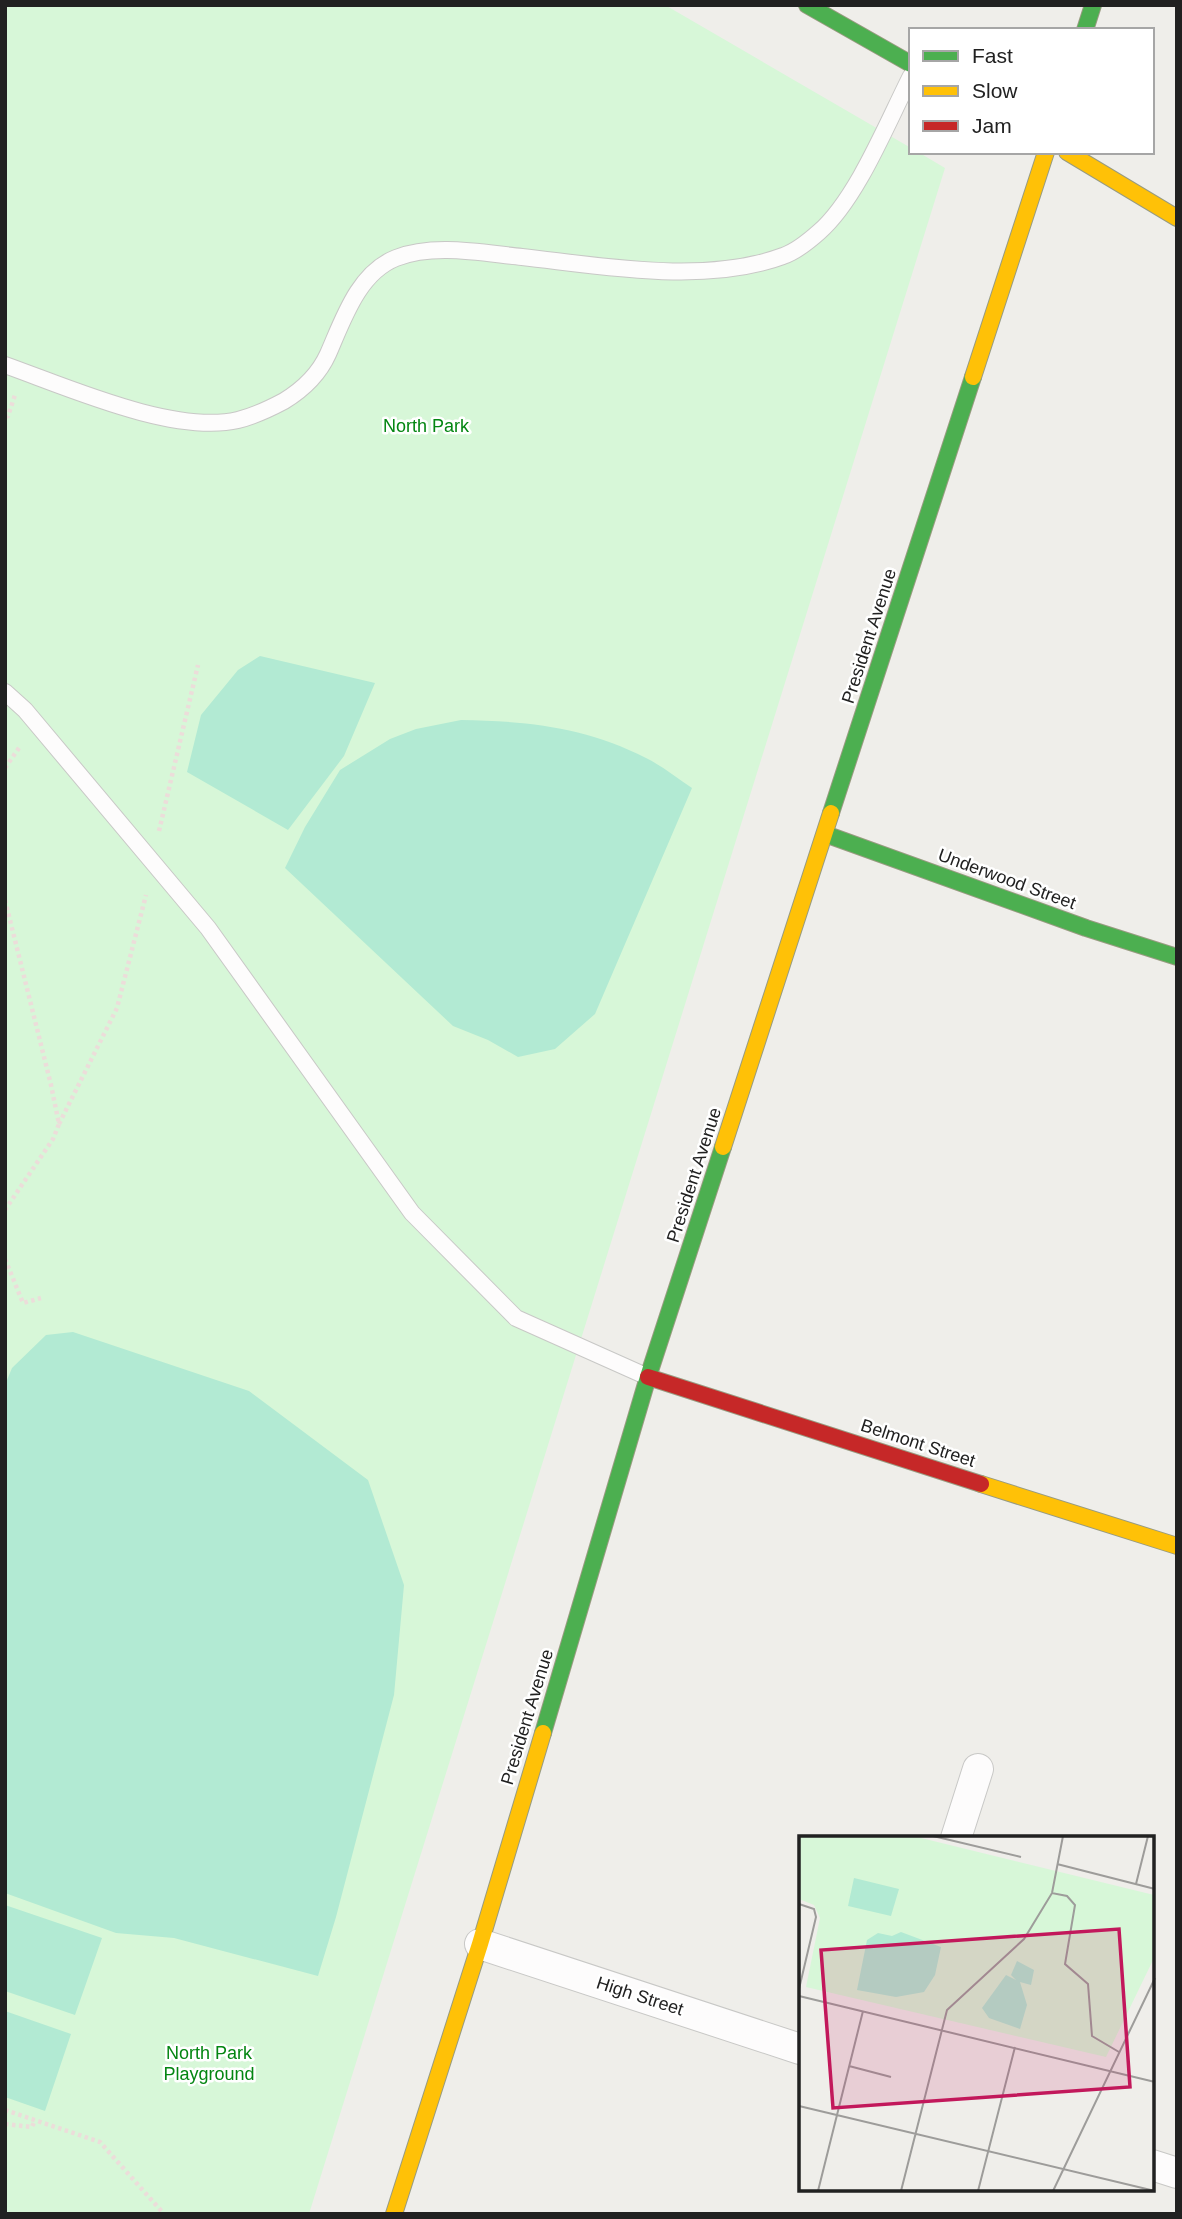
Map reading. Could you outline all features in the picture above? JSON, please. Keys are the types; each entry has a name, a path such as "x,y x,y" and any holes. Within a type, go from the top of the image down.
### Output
{"main road":[{"path":"807,5 909,63"},
{"path":"1086,28 1093,5"},
{"name":"President Avenue","path":"394,2214 480,1944 648,1377 1044,154"},
{"path":"1070,154 1177,218"},
{"name":"Underwood Street","path":"825,834 1086,928 1177,957"},
{"name":"Belmont Street","path":"648,1377 1177,1546"}],"street":[{"path":"957,1836 978,1769"},
{"name":"High Street","path":"480,1944 799,2049"},
{"path":"1154,2166 1177,2173"}],"lane":[{"path":"5,365 154,415 192,422 236,420 268,410 302,391 326,360 353,298 372,275 395,258 425,252 465,252 670,271 725,270 785,256 820,231 849,195 909,80"},
{"path":"5,692 25,710 208,928 412,1213 516,1318 648,1377"}],"path":[{"path":"5,1210 53,1139 99,1044 110,1028 153,863 198,665"},
{"path":"5,900 59,1124"},
{"path":"5,1259 23,1303 41,1298"},
{"path":"5,2110 100,2142 164,2214"},
{"path":"5,2124 32,2127 35,2120"}],"green space":[{"name":"North Park","path":"5,5 665,5 909,147 909,154 921,154 945,168 309,2214 5,2214"},
{"path":"260,656 375,683 344,756 288,830 187,772 201,715 238,670"},
{"path":"461,720 533,724 601,739 652,761 692,788 595,1014 555,1049 518,1057 488,1040 453,1026 285,868 305,827 340,770 390,739 416,729"},
{"path":"73,1332 249,1391 368,1480 404,1585 394,1695 318,1976 174,1938 116,1933 5,1893 5,1385 12,1368 46,1335"},
{"path":"5,1905 102,1938 75,2015 5,1991"},
{"path":"5,2011 71,2034 45,2111 5,2097"}],"traffic: fast":[{"path":"807,5 909,63"},
{"path":"1086,28 1093,5"},
{"path":"831,813 973,377"},
{"path":"825,834 1086,928 1177,957"},
{"path":"543,1733 648,1377 723,1147"}],"traffic: slow":[{"path":"973,377 1045,154"},
{"path":"1070,154 1177,218"},
{"path":"723,1147 831,813"},
{"path":"981,1484 1177,1546"},
{"path":"394,2214 480,1944 543,1733"}],"traffic: jam":[{"path":"648,1377 981,1484"}],"park label":[{"name":"North Park Playground","path":"209,2063"}]}
